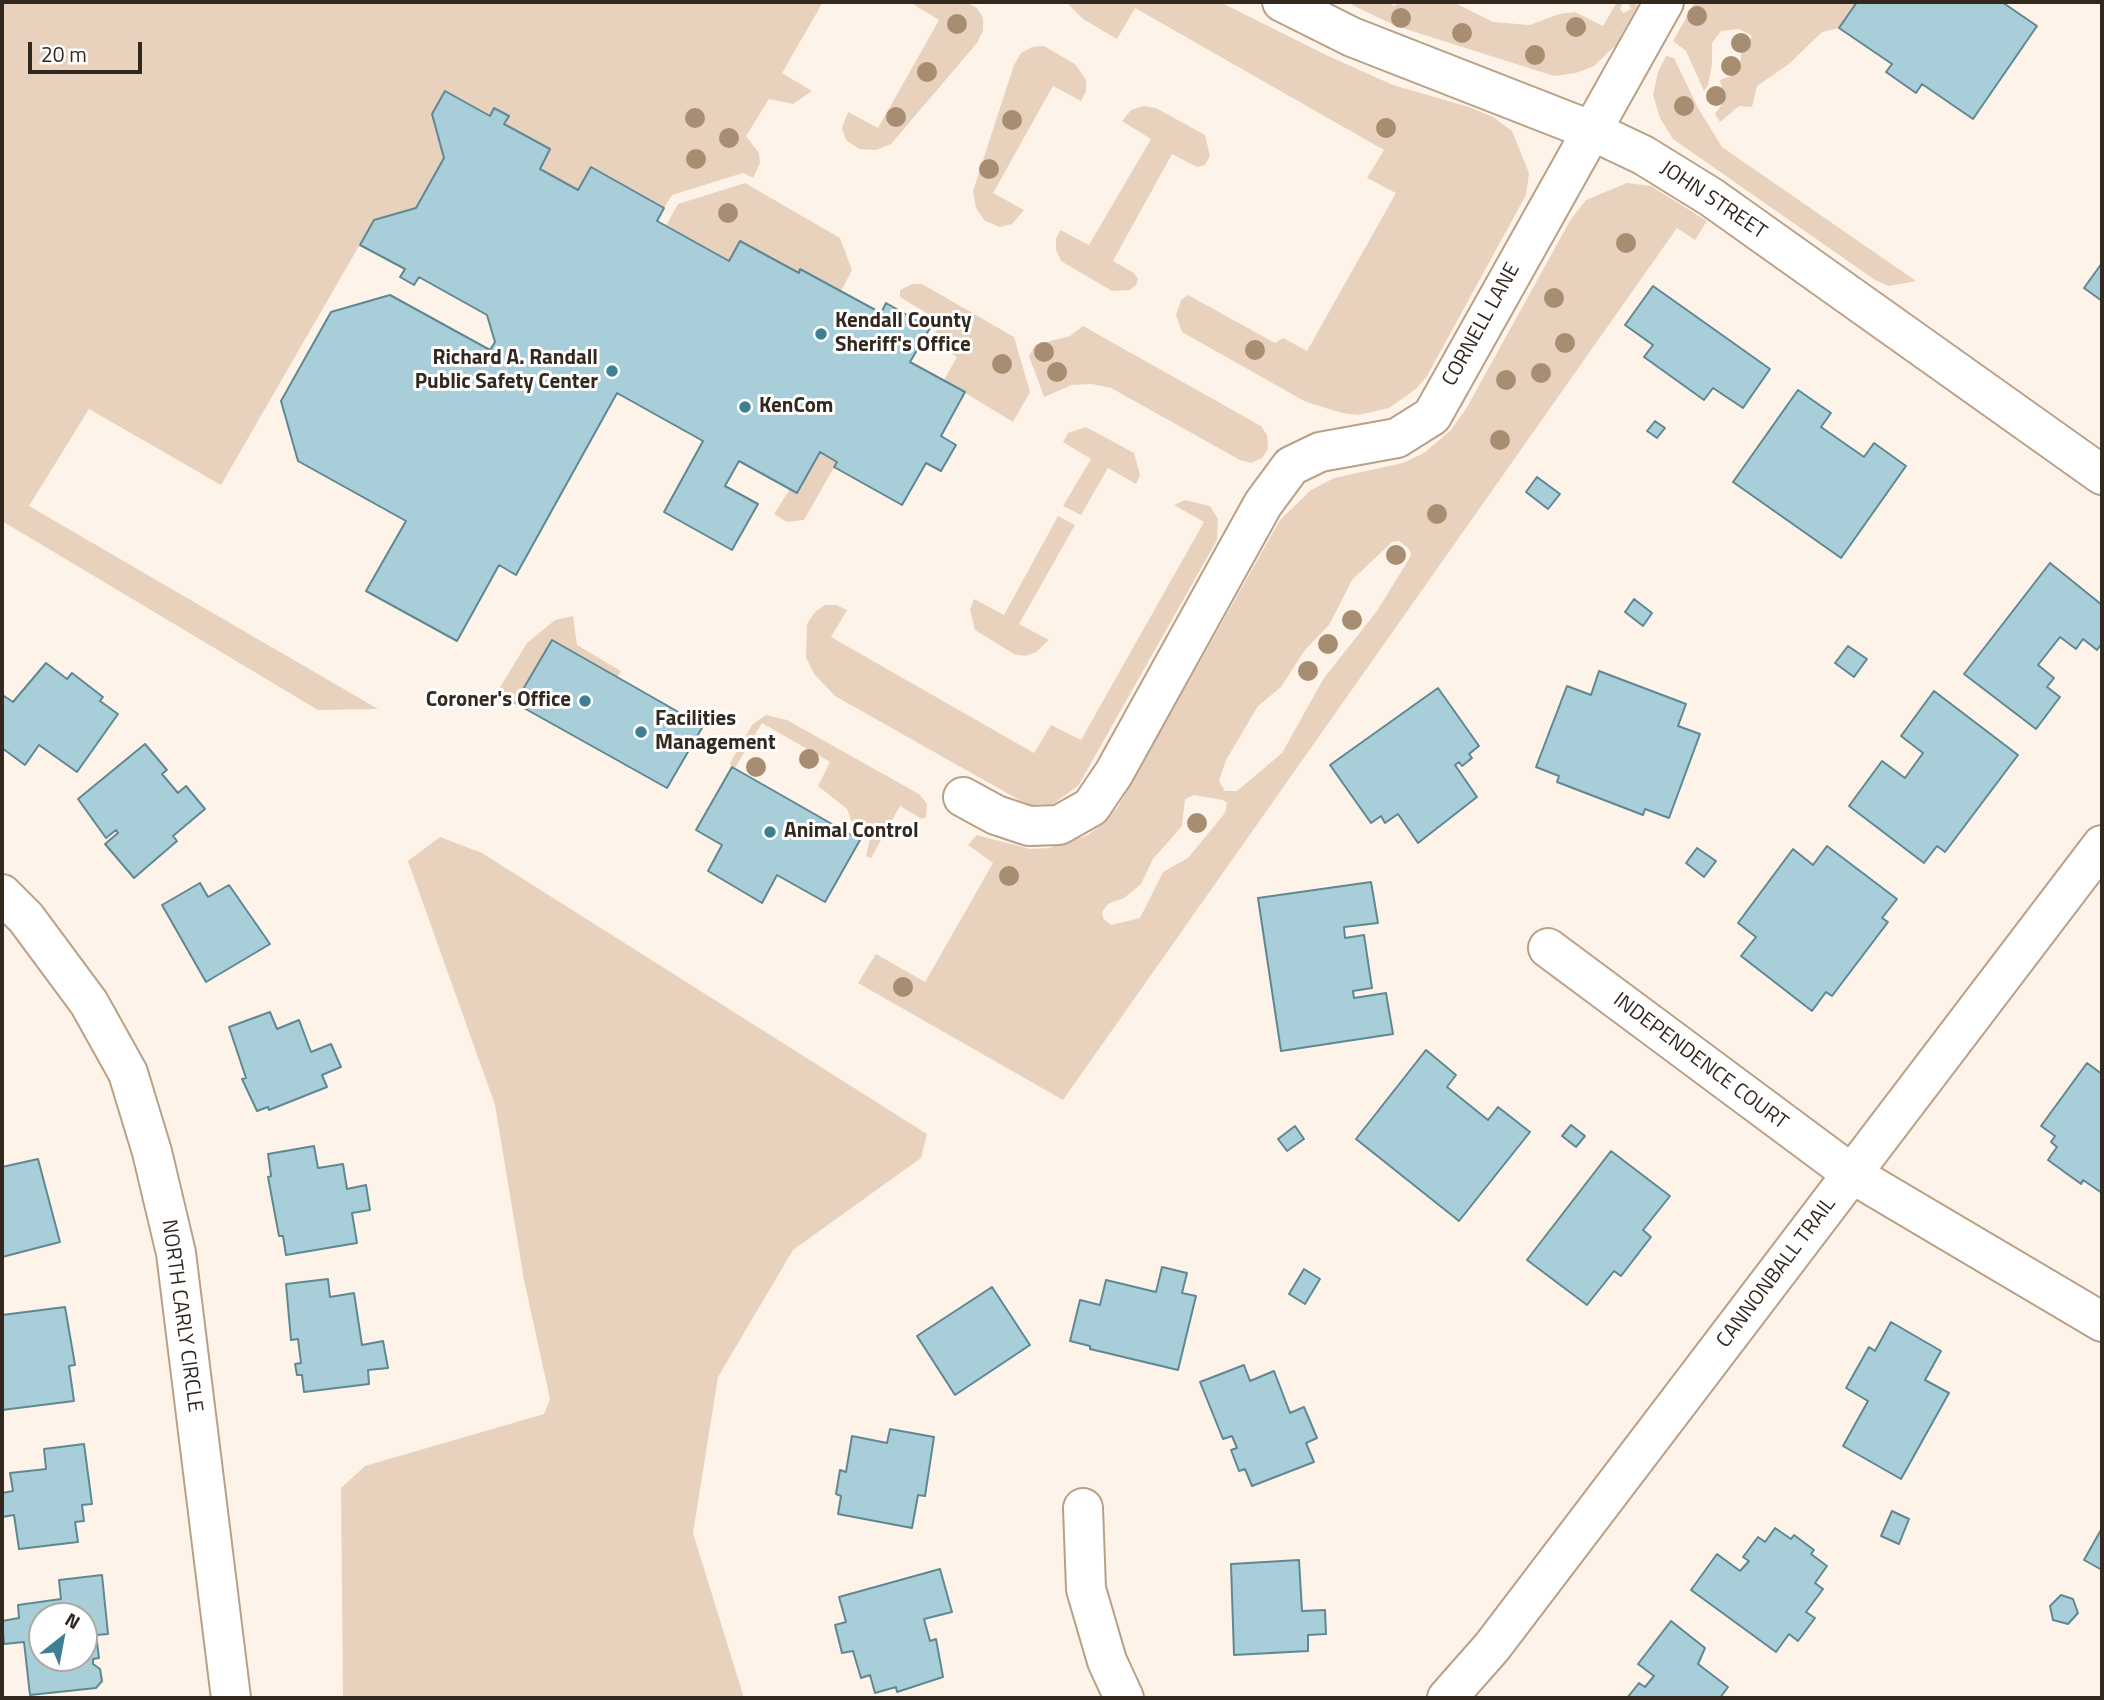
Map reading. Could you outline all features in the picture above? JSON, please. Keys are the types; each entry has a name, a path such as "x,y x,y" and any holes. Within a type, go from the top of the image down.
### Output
{"street":[{"name":"JOHN STREET","path":"1282,2 1352,37 1590,130 1643,155 1711,197 2102,475"},
{"name":"CORNELL LANE","path":"963,797 996,815 1029,826 1059,825 1091,807 1114,773 1263,504 1291,466 1320,452 1397,438 1432,416 1664,2"},
{"name":"CANNONBALL TRAIL","path":"1447,1698 1492,1647 2102,845"},
{"name":"NORTH CARLY CIRCLE","path":"2,894 26,918 89,1003 128,1073 152,1152 176,1253 231,1698"},
{"name":"INDEPENDENCE COURT","path":"1548,948 1852,1174 2102,1322"},
{"path":"1083,1508 1086,1589 1107,1661 1124,1698"}],"shaded area":[{"path":"2,2 823,2 782,73 812,91 793,104 769,99 746,136 759,153 760,163 753,178 743,173 672,195 664,208 591,167 578,190 540,169 550,149 504,124 508,116 494,108 490,116 445,91 432,114 444,158 416,208 374,220 221,485 89,409 29,506 378,709 318,710 2,521"},
{"path":"910,2 966,2 977,8 983,18 983,31 977,43 891,144 876,150 859,149 846,140 842,128 848,112 878,128 939,20"},
{"path":"1066,2 1220,2 1393,85 1469,107 1493,117 1512,131 1529,173 1526,195 1427,376 1416,389 1389,408 1358,415 1306,402 1182,332 1176,315 1181,300 1188,295 1275,343 1283,338 1307,351 1396,193 1367,178 1384,150 1135,8 1117,39 1083,19"},
{"path":"1346,2 1387,2 1395,6 1398,2 1453,2 1493,22 1530,25 1559,14 1575,12 1603,26 1617,2 1623,2 1620,9 1623,13 1631,9 1628,2 1638,5 1616,45 1594,66 1576,73 1554,76 1396,26"},
{"path":"1695,2 1857,2 1839,28 1822,32 1789,64 1757,86 1752,107 1739,106 1720,122 1715,114 1725,100 1720,80 1739,73 1741,54 1752,36 1739,29 1721,31 1712,43 1712,64 1708,85 1704,91 1686,51 1673,41"},
{"path":"1044,46 1075,64 1086,80 1086,91 1081,101 1053,86 993,193 1024,210 1012,224 1000,227 985,221 976,208 973,191 1014,65 1021,53 1032,47"},
{"path":"1666,56 1674,58 1698,108 1722,147 1916,281 1889,286 1875,280 1673,139 1660,118 1653,95 1658,72"},
{"path":"1144,106 1156,108 1205,135 1210,156 1205,165 1197,167 1172,154 1113,261 1134,273 1138,279 1136,285 1130,290 1112,291 1061,261 1056,250 1056,239 1060,230 1089,245 1151,139 1122,121 1131,110"},
{"path":"745,183 840,238 852,270 841,291 801,269 799,273 740,241 729,261 666,226 678,204"},
{"path":"1627,183 1651,186 1707,221 1695,240 1677,228 1063,1100 858,983 876,954 925,982 993,863 968,845 977,835 1030,849 1049,848 1088,835 1105,822 1119,805 1280,520 1311,490 1334,478 1403,463 1424,453 1450,431 1466,409 1571,219 1586,200","holes":["1399,541 1409,549 1409,559 1377,611 1324,678 1282,753 1237,791 1225,791 1219,781 1226,760 1258,706 1281,687 1305,650 1329,625 1352,580 1392,542","1194,795 1223,800 1227,803 1225,813 1188,858 1163,872 1140,918 1111,925 1103,918 1102,912 1108,904 1124,898 1141,884 1153,859 1182,826 1185,799"]},
{"path":"912,284 922,284 1014,337 1030,392 1013,422 944,380 957,357 930,341 941,322 900,297 900,290"},
{"path":"1083,326 1261,426 1267,435 1268,449 1262,458 1251,463 1240,460 1111,388 1092,384 1072,385 1044,397 1029,356 1035,345 1070,336"},
{"path":"1086,427 1134,453 1140,475 1136,484 1108,468 1081,515 1063,506 1091,459 1063,442 1068,433"},
{"path":"820,452 837,462 804,520 787,522 774,514 790,489 797,492"},
{"path":"1185,500 1210,506 1218,519 1217,540 1078,786 1053,804 1031,805 1021,801 835,696 814,674 806,657 807,624 815,612 825,605 836,605 847,610 831,637 1034,753 1051,725 1081,740 1204,522 1174,505"},
{"path":"1058,516 1075,525 1019,624 1049,640 1036,652 1025,656 1014,654 975,630 970,610 974,599 1004,615"},
{"path":"573,616 577,645 621,671 617,677 552,640 515,703 501,698 499,689 527,643 555,620"},
{"path":"766,715 787,720 919,794 927,804 926,817 922,819 900,806 871,858 866,856 871,835 867,829 852,823 847,809 818,786 830,762 762,723 735,768 732,767 730,763 752,725"},
{"path":"440,837 482,853 927,1134 921,1158 793,1250 718,1377 693,1533 744,1698 343,1698 341,1488 365,1466 544,1414 550,1399 524,1280 495,1105 408,861"}],"building":[{"path":"1857,2 2002,2 2037,26 1973,119 1922,84 1916,93 1886,72 1892,64 1839,28"},
{"name":"Richard A. Randall Public Safety Center","path":"445,91 490,116 494,108 509,116 504,124 550,149 540,169 578,190 591,167 664,208 657,221 729,261 740,241 799,273 800,269 881,313 886,303 930,328 910,362 965,392 941,436 956,445 941,471 926,463 902,505 834,467 837,462 820,452 797,493 739,461 725,486 758,504 732,550 664,512 703,441 617,393 516,575 499,565 457,641 366,591 406,521 298,461 281,401 331,312 390,295 490,350 495,342 487,315 419,277 414,285 400,277 405,269 360,245 374,220 416,208 444,158 432,114"},
{"path":"2102,263 2102,301 2084,288"},
{"path":"1653,286 1770,369 1743,408 1713,388 1704,400 1644,357 1653,345 1625,325"},
{"path":"1798,390 1831,413 1821,427 1864,457 1874,443 1906,466 1841,558 1733,482"},
{"path":"1655,421 1665,428 1657,438 1647,431"},
{"path":"1537,477 1560,494 1548,509 1526,492"},
{"path":"2050,563 2102,605 2102,643 2097,650 2083,639 2076,649 2060,637 2038,665 2054,678 2047,687 2060,697 2036,729 1964,674"},
{"path":"1634,599 1652,613 1643,626 1625,612"},
{"path":"552,640 703,726 667,788 515,703"},
{"path":"1848,646 1867,659 1854,677 1835,663"},
{"path":"46,663 67,679 72,673 103,697 100,701 118,714 77,772 39,745 25,765 2,748 4,696 13,702"},
{"path":"1599,671 1686,704 1678,726 1700,734 1669,818 1645,809 1643,815 1557,782 1559,776 1536,767 1567,686 1591,695"},
{"path":"1438,688 1479,746 1469,754 1472,758 1462,766 1459,762 1455,765 1477,797 1418,843 1398,814 1385,823 1381,816 1371,823 1330,765"},
{"path":"1934,691 2018,755 1945,852 1937,846 1924,863 1849,806 1882,761 1905,778 1923,753 1901,736"},
{"path":"145,744 167,770 162,774 178,793 186,786 205,809 173,836 177,841 134,878 105,844 118,833 116,830 106,838 78,799"},
{"path":"732,767 860,840 825,902 777,875 762,903 708,871 722,845 696,830"},
{"path":"1827,846 1897,899 1882,918 1888,922 1832,996 1826,992 1812,1011 1741,956 1756,937 1738,923 1793,849 1813,865"},
{"path":"1697,848 1716,861 1704,877 1686,863"},
{"path":"1371,882 1378,923 1344,927 1345,938 1364,935 1372,988 1353,991 1354,998 1386,993 1393,1034 1281,1051 1258,898"},
{"path":"200,883 208,897 229,885 270,944 206,982 162,905"},
{"path":"270,1012 277,1029 299,1020 311,1052 331,1044 341,1067 322,1075 327,1087 269,1110 268,1107 257,1111 242,1079 246,1078 229,1027"},
{"path":"1426,1050 1456,1075 1447,1087 1488,1120 1498,1107 1530,1132 1459,1221 1356,1139"},
{"path":"2087,1063 2102,1074 2102,1193 2083,1180 2081,1184 2048,1160 2057,1147 2051,1142 2055,1136 2041,1126"},
{"path":"1571,1125 1585,1136 1576,1147 1562,1136"},
{"path":"1295,1126 1304,1139 1287,1151 1278,1139"},
{"path":"314,1146 318,1168 343,1164 347,1189 366,1185 370,1210 352,1213 357,1243 286,1255 283,1236 279,1236 268,1177 271,1176 268,1154"},
{"path":"1611,1151 1670,1196 1643,1230 1651,1237 1621,1276 1614,1271 1587,1305 1527,1260"},
{"path":"38,1159 60,1242 2,1257 2,1167"},
{"path":"1162,1267 1187,1273 1182,1293 1196,1296 1178,1370 1090,1349 1090,1346 1070,1341 1080,1300 1100,1305 1106,1280 1156,1292"},
{"path":"1304,1269 1320,1279 1305,1304 1289,1294"},
{"path":"328,1279 330,1297 354,1293 362,1345 383,1341 388,1368 368,1370 369,1384 304,1392 302,1375 297,1375 295,1364 301,1363 298,1339 291,1340 286,1284"},
{"path":"992,1287 1030,1345 955,1395 917,1336"},
{"path":"65,1307 75,1365 69,1366 74,1401 2,1410 2,1315"},
{"path":"1891,1322 1941,1351 1925,1380 1949,1393 1901,1479 1843,1446 1868,1401 1846,1388 1869,1347 1875,1351"},
{"path":"1244,1365 1250,1381 1274,1371 1290,1413 1304,1407 1317,1438 1306,1443 1314,1462 1252,1486 1245,1469 1239,1471 1231,1450 1237,1448 1232,1436 1223,1439 1200,1382"},
{"path":"890,1429 934,1437 925,1496 918,1495 912,1528 838,1514 841,1496 836,1494 840,1470 846,1472 852,1436 887,1443"},
{"path":"84,1444 92,1504 82,1505 84,1521 75,1522 78,1542 19,1549 14,1515 2,1517 2,1493 13,1491 10,1473 46,1469 44,1449"},
{"path":"1892,1511 1909,1519 1899,1544 1881,1536"},
{"path":"1775,1528 1791,1539 1794,1535 1814,1550 1811,1554 1827,1566 1815,1583 1823,1589 1806,1612 1815,1618 1798,1641 1789,1634 1776,1652 1691,1590 1717,1554 1740,1571 1749,1561 1743,1557 1758,1537 1765,1542"},
{"path":"2102,1528 2102,1570 2084,1560"},
{"path":"1299,1560 1302,1611 1325,1610 1326,1634 1308,1635 1308,1651 1234,1655 1231,1564"},
{"path":"940,1569 952,1612 924,1619 930,1641 936,1639 943,1677 897,1692 896,1687 875,1693 870,1675 861,1678 853,1651 842,1653 835,1625 846,1622 839,1597"},
{"path":"102,1575 108,1634 98,1635 98,1602 40,1602 61,1599 59,1580"},
{"path":"2061,1595 2073,1599 2078,1613 2068,1624 2053,1620 2050,1606"},
{"path":"28,1604 28,1672 98,1672 98,1668 102,1681 96,1688 30,1695 24,1642 4,1644 2,1621 19,1618 18,1605"},
{"path":"1671,1621 1705,1648 1698,1664 1728,1687 1720,1698 1627,1698 1639,1683 1645,1687 1654,1676 1638,1664"}],"place":[{"name":"Kendall County Sheriff's Office","path":"821,334"},
{"name":"Richard A. Randall Public Safety Center","path":"612,371"},
{"name":"KenCom","path":"745,407"},
{"name":"Coroner's Office","path":"585,701"},
{"name":"Facilities Management","path":"641,732"},
{"name":"Animal Control","path":"770,832"}]}
